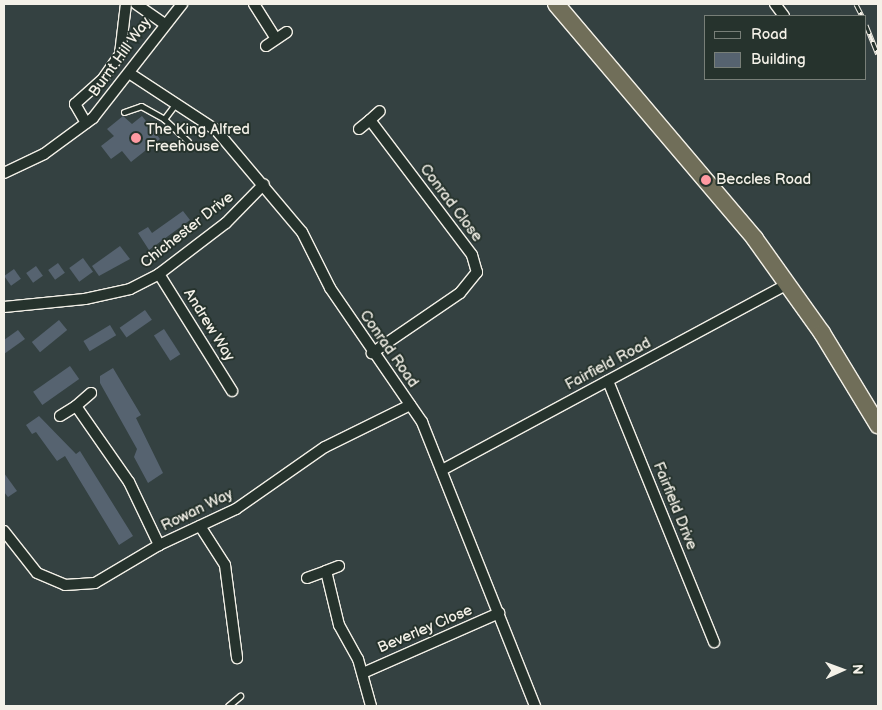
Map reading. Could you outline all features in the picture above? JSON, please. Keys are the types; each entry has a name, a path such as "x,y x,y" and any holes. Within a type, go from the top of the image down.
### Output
{"highway":[{"path":"556,4 727,204 788,284 878,425"}],"street":[{"path":"86,123 75,104 102,80 120,54 126,4"},
{"path":"136,4 163,23"},
{"name":"Burnt Hill Way","path":"4,172 44,154 86,123 129,72 163,23 182,4"},
{"path":"254,4 276,39"},
{"path":"775,4 783,15"},
{"path":"266,46 287,32"},
{"name":"Conrad Road","path":"129,72 177,102 216,130 234,156 264,184 302,232 330,288 372,353 410,405 442,470 535,706"},
{"path":"359,129 380,111"},
{"name":"Conrad Close","path":"370,120 472,255 477,272 460,293 372,353"},
{"name":"Chichester Drive","path":"4,307 85,299 130,289 160,274 226,223 264,184"},
{"name":"Andrew Way","path":"160,274 232,391"},
{"name":"Fairfield Road","path":"442,470 788,284"},
{"name":"Fairfield Drive","path":"608,381 714,642"},
{"path":"60,416 76,406 91,393"},
{"name":"Rowan Way","path":"4,531 37,573 52,581 78,585 112,575 159,545 244,504 325,447 410,405"},
{"path":"76,406 129,482 159,545"},
{"path":"200,526 225,565 237,658"},
{"path":"4,551 13,544"},
{"path":"307,578 339,566"},
{"path":"326,571 339,625 363,673 371,706"},
{"name":"Beverley Close","path":"363,673 499,613"}],"lane":[{"path":"164,120 177,102"},
{"path":"124,112 142,106 164,120 188,142"},
{"path":"228,706 240,696"}],"building":[{"name":"The King Alfred Freehouse","path":"123,116 132,124 142,116 160,139 131,162 122,151 111,159 101,146 114,136 107,129"},
{"path":"183,211 190,220 149,250 138,233 148,227 152,233"},
{"path":"120,246 130,259 99,276 92,266"},
{"path":"83,258 93,272 79,282 69,268"},
{"path":"58,263 65,273 55,280 48,270"},
{"path":"36,266 43,276 33,283 26,273"},
{"path":"14,269 21,279 11,286 4,276"},
{"path":"145,310 152,320 126,338 120,328"},
{"path":"59,320 67,330 40,352 32,342"},
{"path":"110,325 116,335 90,351 83,341"},
{"path":"164,329 180,354 170,361 154,336"},
{"path":"18,330 25,339 4,354 4,340"},
{"path":"70,366 79,379 42,405 33,392"},
{"path":"113,368 141,415 136,418 163,473 148,483 134,457 137,449 100,383 100,376"},
{"path":"39,416 76,454 80,451 133,536 119,545 65,456 57,461 36,432 32,434 26,425"},
{"path":"4,473 17,491 8,497 4,492"}],"railway":[{"path":"856,4 862,15"},
{"path":"867,27 878,54"}],"place":[{"name":"The King Alfred Freehouse","path":"136,138"},
{"name":"Beccles Road","path":"706,180"}]}
